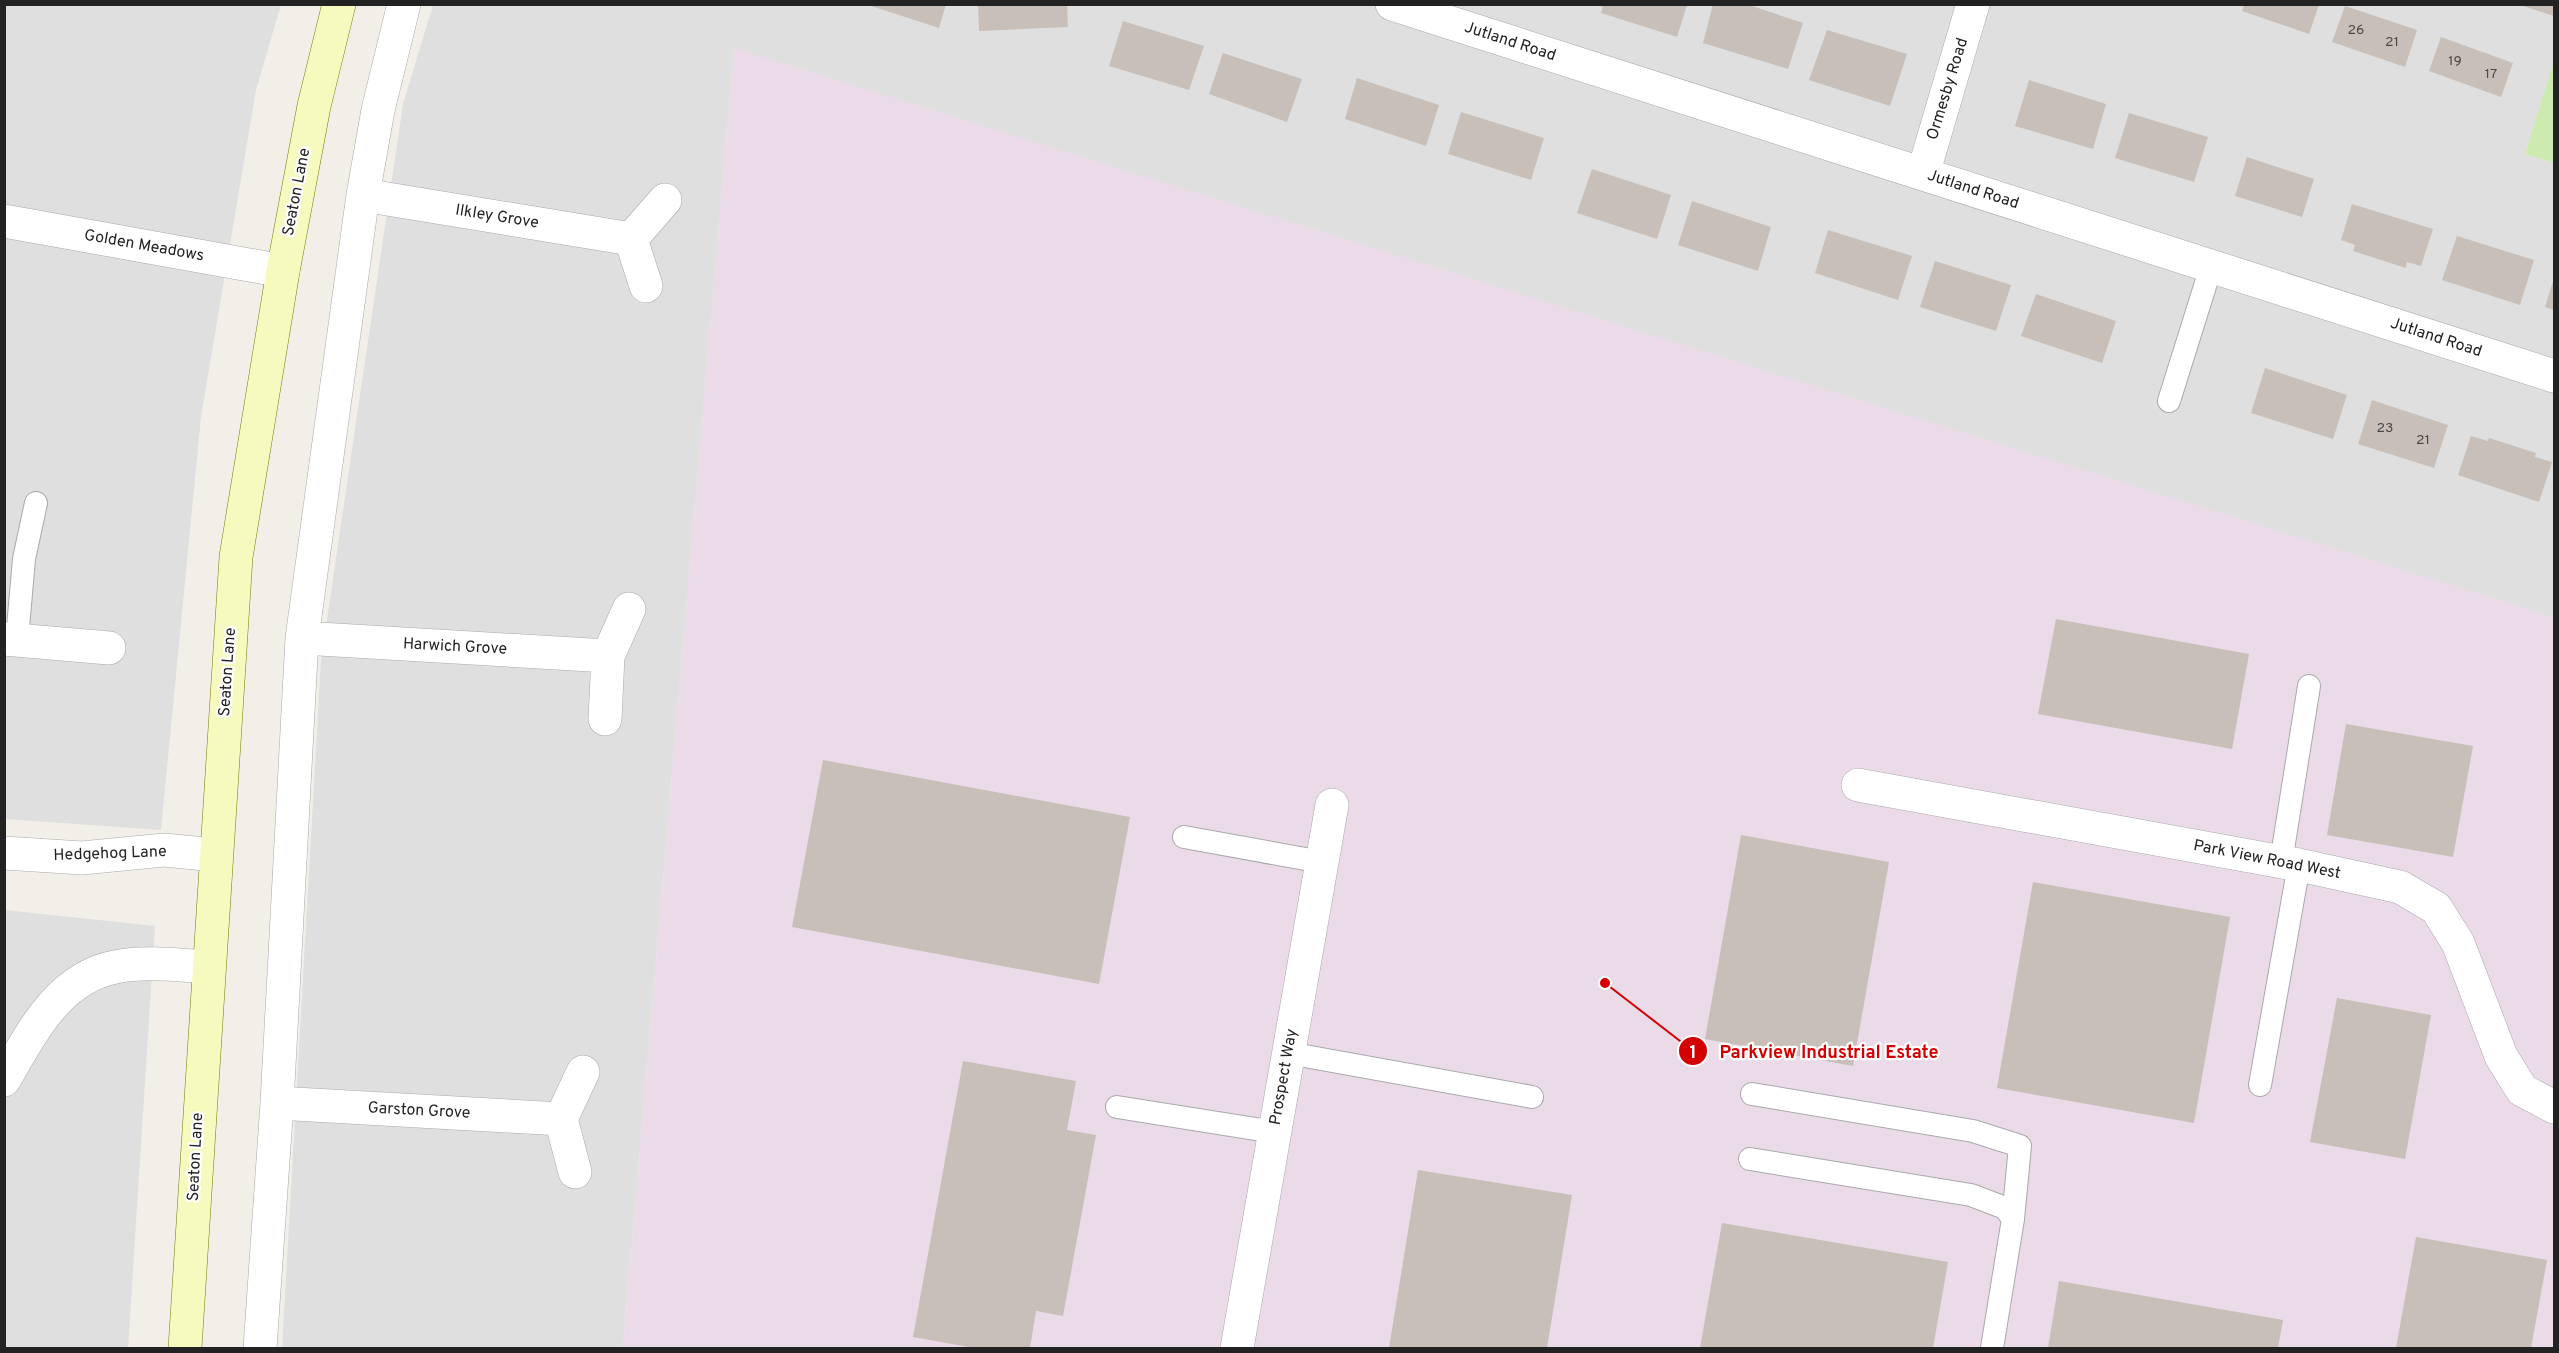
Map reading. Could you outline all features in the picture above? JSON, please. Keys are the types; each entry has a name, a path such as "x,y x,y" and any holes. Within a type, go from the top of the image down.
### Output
{"main road":[{"name":"Seaton Lane","path":"185,1348 236,557 283,271 314,106 339,4"}],"street":[{"path":"260,1348 277,1103 302,638 363,195 378,110 404,4"},
{"name":"Jutland Road","path":"1392,4 2554,376"},
{"name":"Ormesby Road","path":"1923,174 1973,4"},
{"name":"Ilkley Grove","path":"363,195 631,239"},
{"path":"646,286 631,239 665,200"},
{"name":"Golden Meadows","path":"4,220 283,271"},
{"path":"605,719 608,656 629,609"},
{"name":"Harwich Grove","path":"302,638 608,656"},
{"path":"11,639 109,648"},
{"name":"Park View Road West","path":"1858,785 2290,864 2400,887 2436,908 2458,943 2501,1056 2522,1090 2554,1107"},
{"name":"Prospect Way","path":"1237,1348 1332,805"},
{"name":"Hedgehog Lane","path":"4,853 82,858 164,850 216,855"},
{"path":"4,1080 34,1029 54,1002 80,981 113,967 147,964 208,967"},
{"path":"575,1172 561,1119 583,1072"},
{"name":"Garston Grove","path":"277,1103 561,1119"}],"lane":[{"path":"2169,401 2211,267"},
{"path":"11,639 36,503"},
{"path":"2260,1085 2290,864 2309,686"},
{"path":"1184,837 1322,862"},
{"path":"1288,1053 1532,1097"},
{"path":"1752,1094 1973,1131 2020,1146 2013,1219 1992,1348"},
{"path":"1117,1107 1275,1132"},
{"path":"1750,1159 1971,1195 2005,1208 2013,1219"}],"shaded area":[{"path":"4,5 281,5 256,90 201,417 161,830 5,819"},
{"path":"433,5 2554,5 2554,60 2525,154 2554,163 2554,619 734,49 623,1348 282,1348 321,660 403,104"},
{"path":"734,48 2554,617 2554,1348 623,1348"},
{"path":"5,910 155,926 128,1348 5,1348"}],"green space":[{"path":"2554,60 2554,163 2525,154"}],"building":[{"path":"865,4 946,4 939,28"},
{"path":"978,4 1067,4 1068,27 979,31"},
{"path":"1713,4 1746,4 1803,23 1788,69 1703,43"},
{"path":"2554,4 2554,16 2520,5"},
{"path":"1603,5 1687,5 1677,37 1601,13"},
{"path":"2244,5 2319,5 2309,34 2242,11"},
{"path":"2345,6 2417,30 2405,67 2332,42"},
{"path":"1123,21 1204,46 1189,90 1109,66"},
{"path":"1827,30 1907,54 1890,106 1809,80"},
{"path":"2441,37 2513,63 2501,97 2429,71"},
{"path":"1223,53 1302,79 1287,122 1209,94"},
{"path":"1357,78 1439,105 1426,146 1345,119"},
{"path":"2029,80 2106,104 2093,149 2015,126"},
{"path":"1461,112 1544,138 1531,180 1448,154"},
{"path":"2129,113 2208,137 2194,182 2115,158"},
{"path":"2247,157 2314,179 2302,217 2235,196"},
{"path":"1592,169 1671,195 1657,239 1577,213"},
{"path":"1692,201 1771,227 1758,271 1678,245"},
{"path":"2352,204 2433,229 2421,266 2407,262 2406,268 2353,251 2355,245 2341,240"},
{"path":"1828,230 1912,256 1898,300 1815,273"},
{"path":"2457,236 2534,260 2520,305 2442,280"},
{"path":"1935,261 2011,285 1996,331 1920,307"},
{"path":"2554,278 2554,310 2545,307"},
{"path":"2036,294 2116,321 2102,363 2021,336"},
{"path":"2265,368 2347,395 2333,439 2251,413"},
{"path":"2372,400 2448,425 2434,468 2358,444"},
{"path":"2471,436 2488,441 2489,438 2536,453 2535,457 2552,462 2539,502 2458,475"},
{"path":"2056,619 2249,654 2232,749 2038,714"},
{"path":"2346,724 2473,746 2453,857 2327,835"},
{"path":"823,760 1130,817 1099,984 792,927"},
{"path":"1741,835 1889,862 1853,1066 1705,1039"},
{"path":"2033,882 2230,917 2194,1123 1997,1088"},
{"path":"2337,998 2431,1015 2405,1159 2310,1142"},
{"path":"963,1061 1076,1081 1067,1130 1096,1135 1063,1316 1036,1311 1030,1348 974,1348 913,1337"},
{"path":"1418,1170 1572,1195 1547,1348 1389,1348"},
{"path":"1722,1223 1948,1262 1933,1348 1700,1348"},
{"path":"2416,1237 2547,1260 2531,1348 2396,1348"},
{"path":"2059,1281 2283,1320 2278,1348 2048,1348"}],"place":[{"name":"Parkview Industrial Estate","path":"1605,983"}]}
